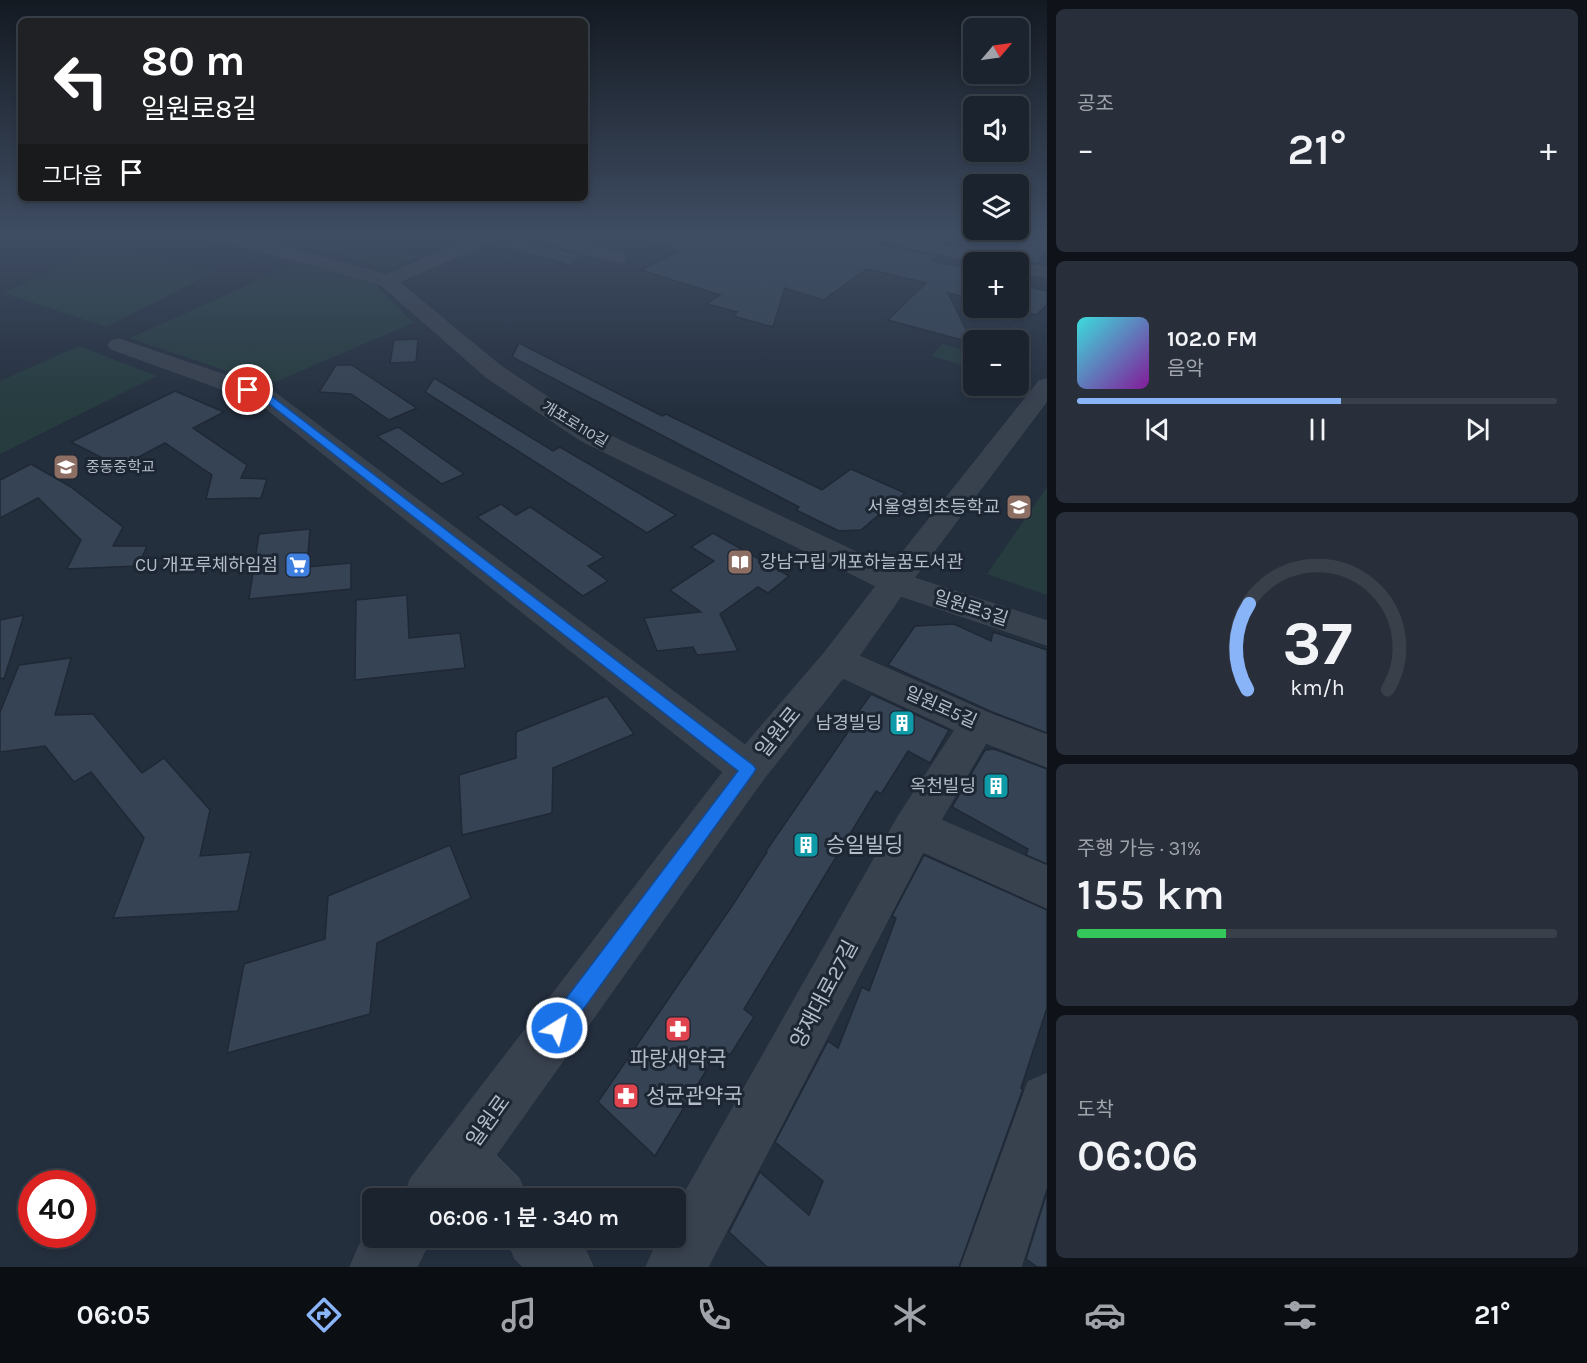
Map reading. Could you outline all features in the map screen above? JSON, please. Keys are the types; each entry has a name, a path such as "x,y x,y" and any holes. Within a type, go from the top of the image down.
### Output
{"street":[{"name":"개포로110길","path":"400,292 494,372 589,435 895,583"},
{"path":"118,345 266,397 748,769"},
{"name":"일원로","path":"446,1178 748,769 837,661 1047,386"},
{"name":"일원로3길","path":"895,583 1047,633"},
{"name":"일원로5길","path":"837,661 978,724 1047,751"},
{"name":"양재대로27길","path":"676,1267 914,828 978,724"},
{"path":"914,828 1047,887"},
{"path":"991,1267 1047,1101"},
{"path":"446,1178 472,1188"},
{"path":"380,1267 394,1248"},
{"path":"545,1248 563,1267"}],"green space":[{"path":"6,292 175,292 106,327 4,293"},
{"path":"232,292 383,292 413,323 268,385 130,338"},
{"path":"994,318 1013,318 1010,322"},
{"path":"942,344 963,350 963,365 932,356"},
{"path":"79,346 157,376 0,454 0,381"},
{"path":"1047,487 1047,595 987,574"}],"building":[{"path":"711,292 784,292 773,327 733,316 737,312 707,304 720,295"},
{"path":"798,292 834,292 823,300"},
{"path":"917,292 963,292 963,296 948,293 966,330 963,330 963,340 888,320"},
{"path":"1029,292 1047,292 1047,305 1036,315 1029,313"},
{"path":"418,339 416,362 390,363 394,340"},
{"path":"519,343 662,416 666,414 822,490 851,469 905,493 861,530 839,531 796,510 799,507 512,357"},
{"path":"336,365 352,365 417,408 389,420 351,394 319,392"},
{"path":"434,378 553,451 560,447 676,515 647,533 425,392"},
{"path":"175,391 224,412 193,428 247,465 241,478 267,479 261,498 206,499 212,475 165,443 120,467 71,442"},
{"path":"398,427 464,474 442,484 377,436"},
{"path":"31,464 71,487 123,527 113,546 147,546 138,566 67,569 81,540 38,498 0,518 0,480"},
{"path":"501,504 516,515 530,507 604,557 588,566 608,581 583,596 477,517"},
{"path":"310,529 307,567 351,563 351,589 249,599 259,534"},
{"path":"713,533 789,576 768,593 758,587 720,614 738,651 697,655 693,647 657,651 644,618 701,612 670,590 714,561 691,547"},
{"path":"407,595 409,638 460,633 465,668 355,680 356,600"},
{"path":"24,615 4,679 0,678 0,620"},
{"path":"954,624 991,641 993,632 1047,650 1047,733 992,712 888,665 915,626"},
{"path":"71,658 55,715 93,714 142,773 164,758 210,810 200,856 251,852 238,911 113,918 144,838 91,772 74,782 45,746 0,752 0,712 19,665"},
{"path":"871,694 949,730 930,763 908,751 881,794 876,791 744,1009 754,1017 730,1055 720,1047 655,1156 598,1102 734,903 766,851 855,722 852,721"},
{"path":"607,696 634,734 553,768 552,813 462,835 459,775 516,758 516,732"},
{"name":"옥천빌딩","path":"994,749 1047,769 1047,864 1026,855 1028,849 952,807 985,750"},
{"path":"450,845 471,898 377,943 370,1014 227,1053 244,964 325,939 328,896"},
{"path":"924,855 1047,910 1047,1008 1021,1088 1023,1089 959,1267 767,1267 729,1232 760,1172 809,1215 823,1181 775,1142 828,1041 838,1048 862,987 869,991 896,918 892,916"},
{"path":"1047,1192 1047,1267 1037,1267 1026,1259"}],"place":[{"name":"중동중학교","path":"66,467"},
{"name":"서울영희초등학교","path":"1019,507"},
{"name":"강남구립 개포하늘꿈도서관","path":"740,562"},
{"name":"CU 개포루체하임점","path":"298,565"},
{"name":"남경빌딩","path":"902,723"},
{"name":"옥천빌딩","path":"996,786"},
{"name":"승일빌딩","path":"806,845"},
{"name":"파랑새약국","path":"678,1029"},
{"name":"성균관약국","path":"626,1096"}],"route":[{"path":"248,390 266,397 748,769 557,1028"}]}
